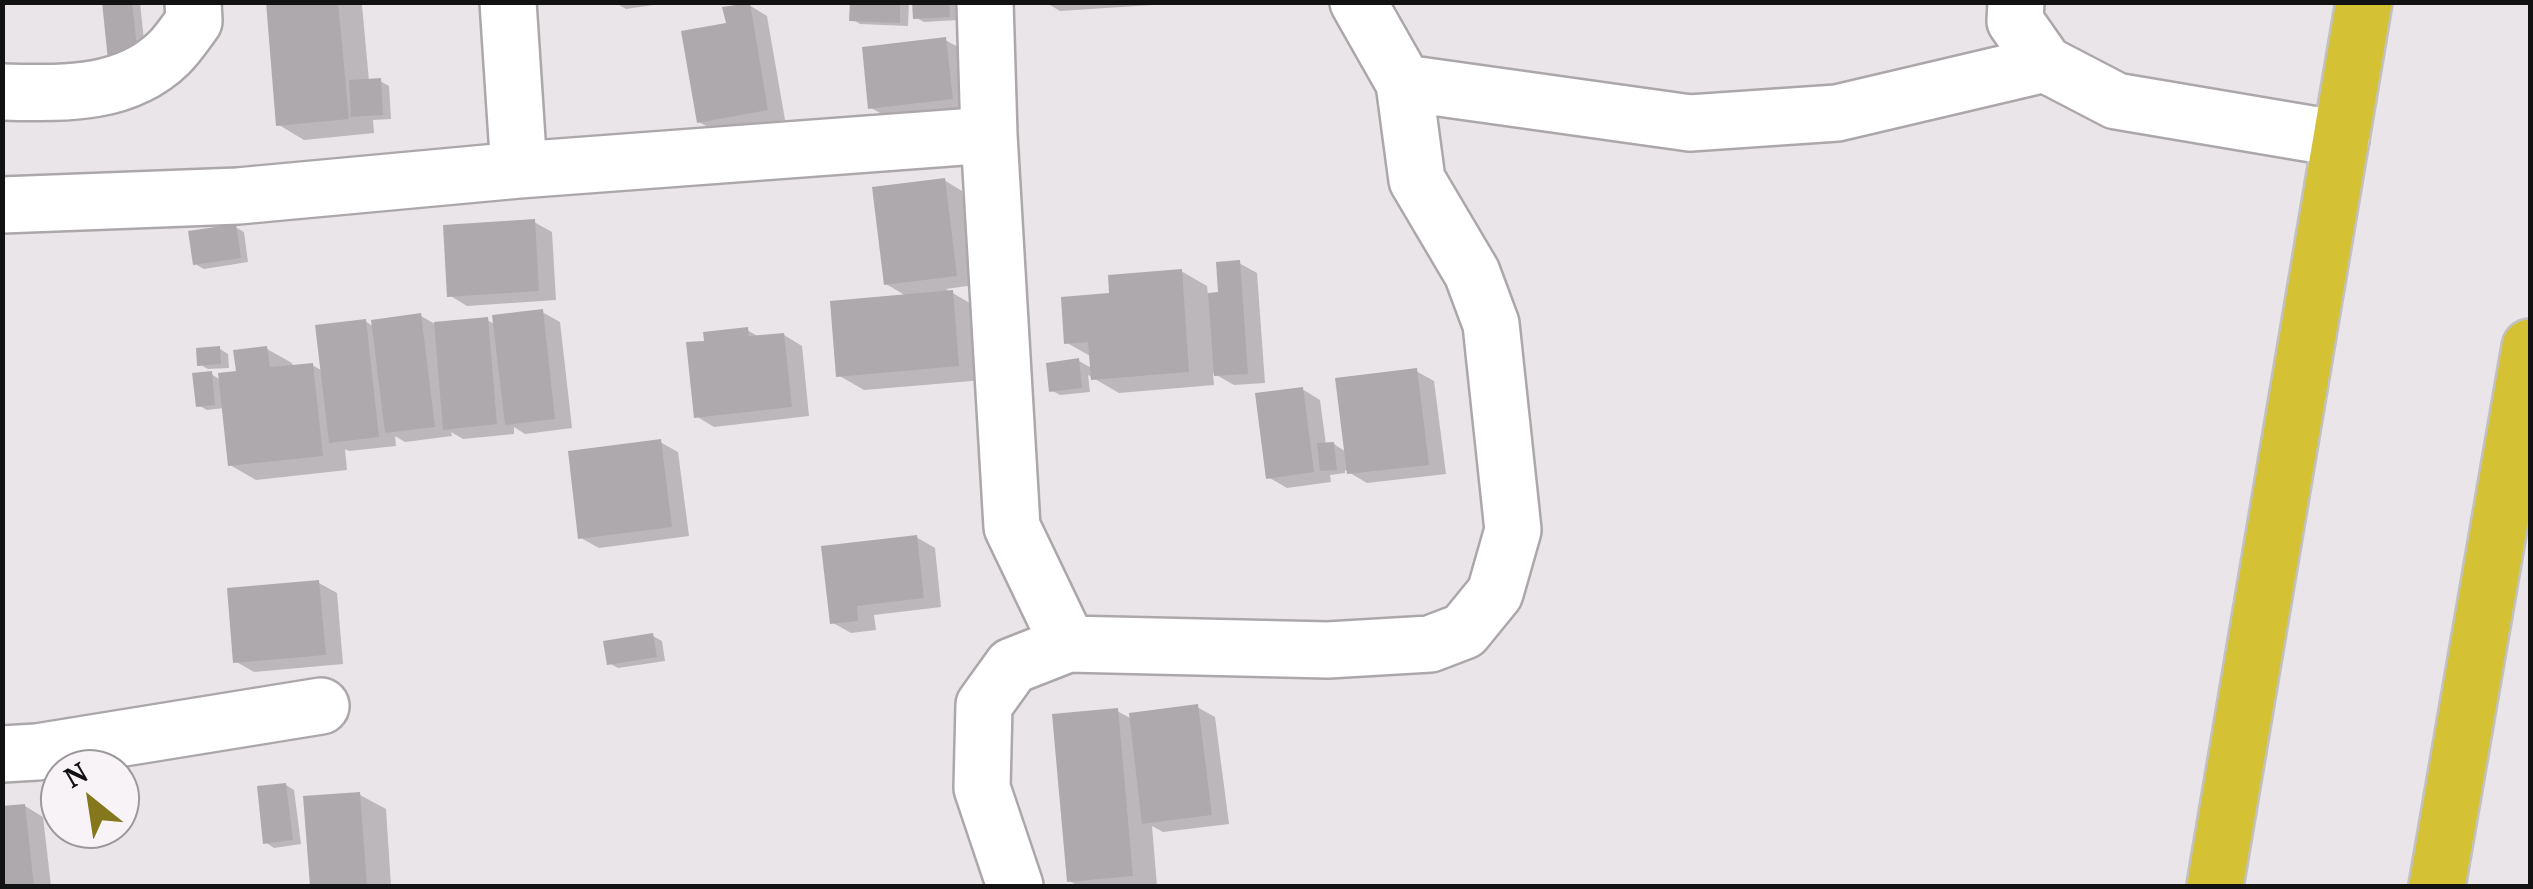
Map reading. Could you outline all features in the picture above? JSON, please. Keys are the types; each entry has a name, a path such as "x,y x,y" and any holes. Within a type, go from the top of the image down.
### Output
{"highway":[{"path":"2215,886 2364,2"},
{"path":"2438,886 2515,534 2530,347"}],"street":[{"path":"2,92 75,94 130,80 168,54 194,22 193,2"},
{"path":"508,2 520,170"},
{"path":"986,2 989,135 1012,527 1068,644"},
{"path":"1015,886 982,788 984,705 1012,666 1068,644 1328,650 1430,644 1464,631 1495,593 1513,530 1491,324 1472,272 1417,180 1404,83 1358,2"},
{"path":"2016,2 2016,21 2046,64 2116,101 2341,139"},
{"path":"1404,83 1690,123 1838,114 2046,64"},
{"path":"2,205 238,196 520,170 989,135"},
{"path":"2,754 37,752 321,706"}],"building":[{"path":"102,2 132,2 138,56 108,60"},
{"path":"266,2 338,2 349,119 276,126"},
{"path":"850,2 900,2 900,23 849,21"},
{"path":"912,2 949,2 950,17 913,19"},
{"path":"750,3 768,110 697,123 681,31 726,23 722,7"},
{"path":"946,37 953,99 868,109 862,47"},
{"path":"381,78 383,115 351,117 349,80"},
{"path":"945,178 957,276 884,285 872,187"},
{"path":"535,219 539,291 447,297 443,225"},
{"path":"236,224 241,258 193,265 188,231"},
{"path":"1240,260 1248,374 1214,376 1208,293 1218,292 1216,262"},
{"path":"1182,269 1189,372 1091,380 1088,342 1064,344 1061,297 1109,293 1108,275"},
{"path":"953,290 959,366 836,377 830,301"},
{"path":"543,309 555,419 505,425 492,315"},
{"path":"421,313 435,427 385,433 371,320"},
{"path":"488,317 497,424 443,430 434,322"},
{"path":"366,319 379,437 329,443 315,325"},
{"path":"748,327 749,336 784,333 792,407 694,418 686,342 704,341 703,332"},
{"path":"220,346 221,364 197,366 196,348"},
{"path":"267,346 270,367 313,363 323,456 228,466 218,373 236,371 233,350"},
{"path":"1079,358 1082,388 1049,392 1046,363"},
{"path":"1417,368 1429,465 1347,474 1335,378"},
{"path":"212,371 215,405 196,407 192,373"},
{"path":"1303,387 1314,472 1266,479 1255,393"},
{"path":"661,439 672,527 578,539 568,451"},
{"path":"1334,442 1337,470 1320,471 1317,443"},
{"path":"917,535 924,598 857,606 858,621 830,624 821,546"},
{"path":"319,580 326,655 233,663 227,588"},
{"path":"653,633 657,657 607,665 603,641"},
{"path":"1198,704 1212,815 1142,824 1129,713"},
{"path":"1118,708 1133,876 1067,882 1052,714"},
{"path":"286,783 293,840 263,844 257,786"},
{"path":"360,792 367,886 310,886 303,796"},
{"path":"25,804 34,886 2,886 2,806"}]}
